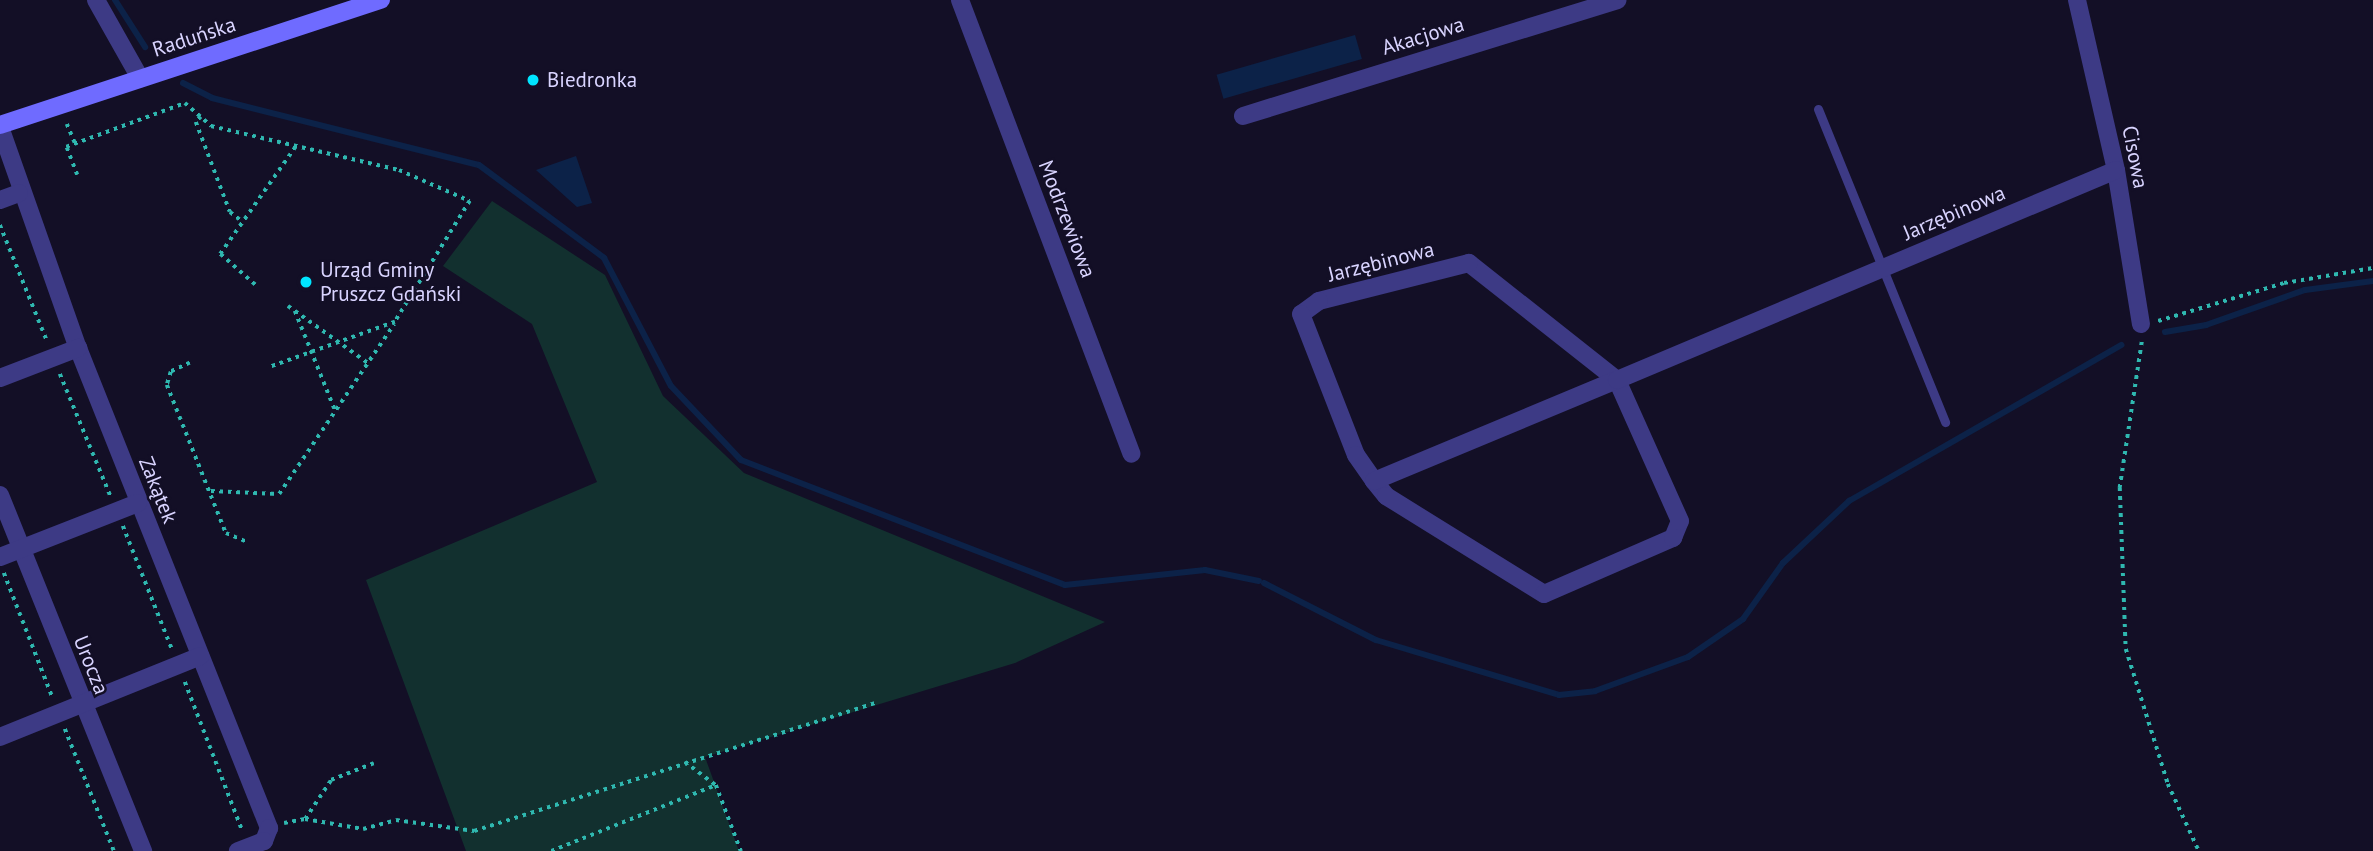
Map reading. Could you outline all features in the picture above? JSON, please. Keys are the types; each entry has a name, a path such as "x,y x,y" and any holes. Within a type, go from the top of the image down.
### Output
{"street":[{"name":"Raduńska","path":"96,0 140,78"},
{"name":"Raduńska","path":"0,126 381,0"},
{"name":"Modrzewiowa","path":"960,0 1132,454"},
{"name":"Akacjowa","path":"1243,116 1617,0"},
{"name":"Cisowa","path":"2077,0 2116,170 2141,324"},
{"name":"Zakątek","path":"0,126 19,192 78,348 269,828"},
{"name":"Jarzębinowa","path":"1374,481 2116,170"},
{"path":"0,200 19,192"},
{"name":"Jarzębinowa","path":"1469,263 1617,380 1680,521 1672,538 1544,594 1386,496 1356,455 1301,314 1319,301 1469,263"},
{"path":"0,378 78,348"},
{"name":"Urocza","path":"0,495 82,705 143,851"},
{"path":"0,557 138,503"},
{"path":"0,737 200,656"},
{"path":"243,849 264,841 269,828"}],"lane":[{"path":"1818,109 1945,422"}],"path":[{"path":"77,175 66,147 185,103 211,126 399,170 470,201 395,322 279,495 211,491"},
{"path":"201,117 195,122 230,212 243,222"},
{"path":"66,124 75,144"},
{"path":"255,285 220,254 296,146"},
{"path":"0,225 178,665 243,849"},
{"path":"2199,851 2168,784 2126,649 2120,488 2134,402 2141,324 2284,283 2373,268"},
{"path":"288,306 368,363"},
{"path":"295,311 336,411"},
{"path":"268,368 395,322"},
{"path":"190,363 171,372 167,385 229,538 249,544"},
{"path":"269,828 304,819 363,829 396,820 474,831 877,702"},
{"path":"685,762 716,785 741,851"},
{"path":"304,819 331,780 374,763"},
{"path":"551,851 716,785"}],"green space":[{"path":"492,201 605,275 663,396 744,473 1105,622 1015,663 705,757 739,851 466,851 366,580 597,482 532,324 443,266"}],"water":[{"path":"1355,35 1362,59 1223,99 1217,75"},
{"path":"576,156 592,203 577,207 536,170"}],"waterway":[{"path":"115,0 145,47"},
{"path":"183,83 212,98 479,165 604,258 671,386 741,460 1065,585 1205,570 1259,581"},
{"path":"2165,332 2206,325 2305,290 2373,281"},
{"path":"1264,583 1376,640 1559,695 1595,691 1688,657 1743,619 1783,563 1849,501 2121,345"}],"place":[{"name":"Biedronka","path":"533,80"},
{"name":"Urząd Gminy Pruszcz Gdański","path":"306,282"}]}
